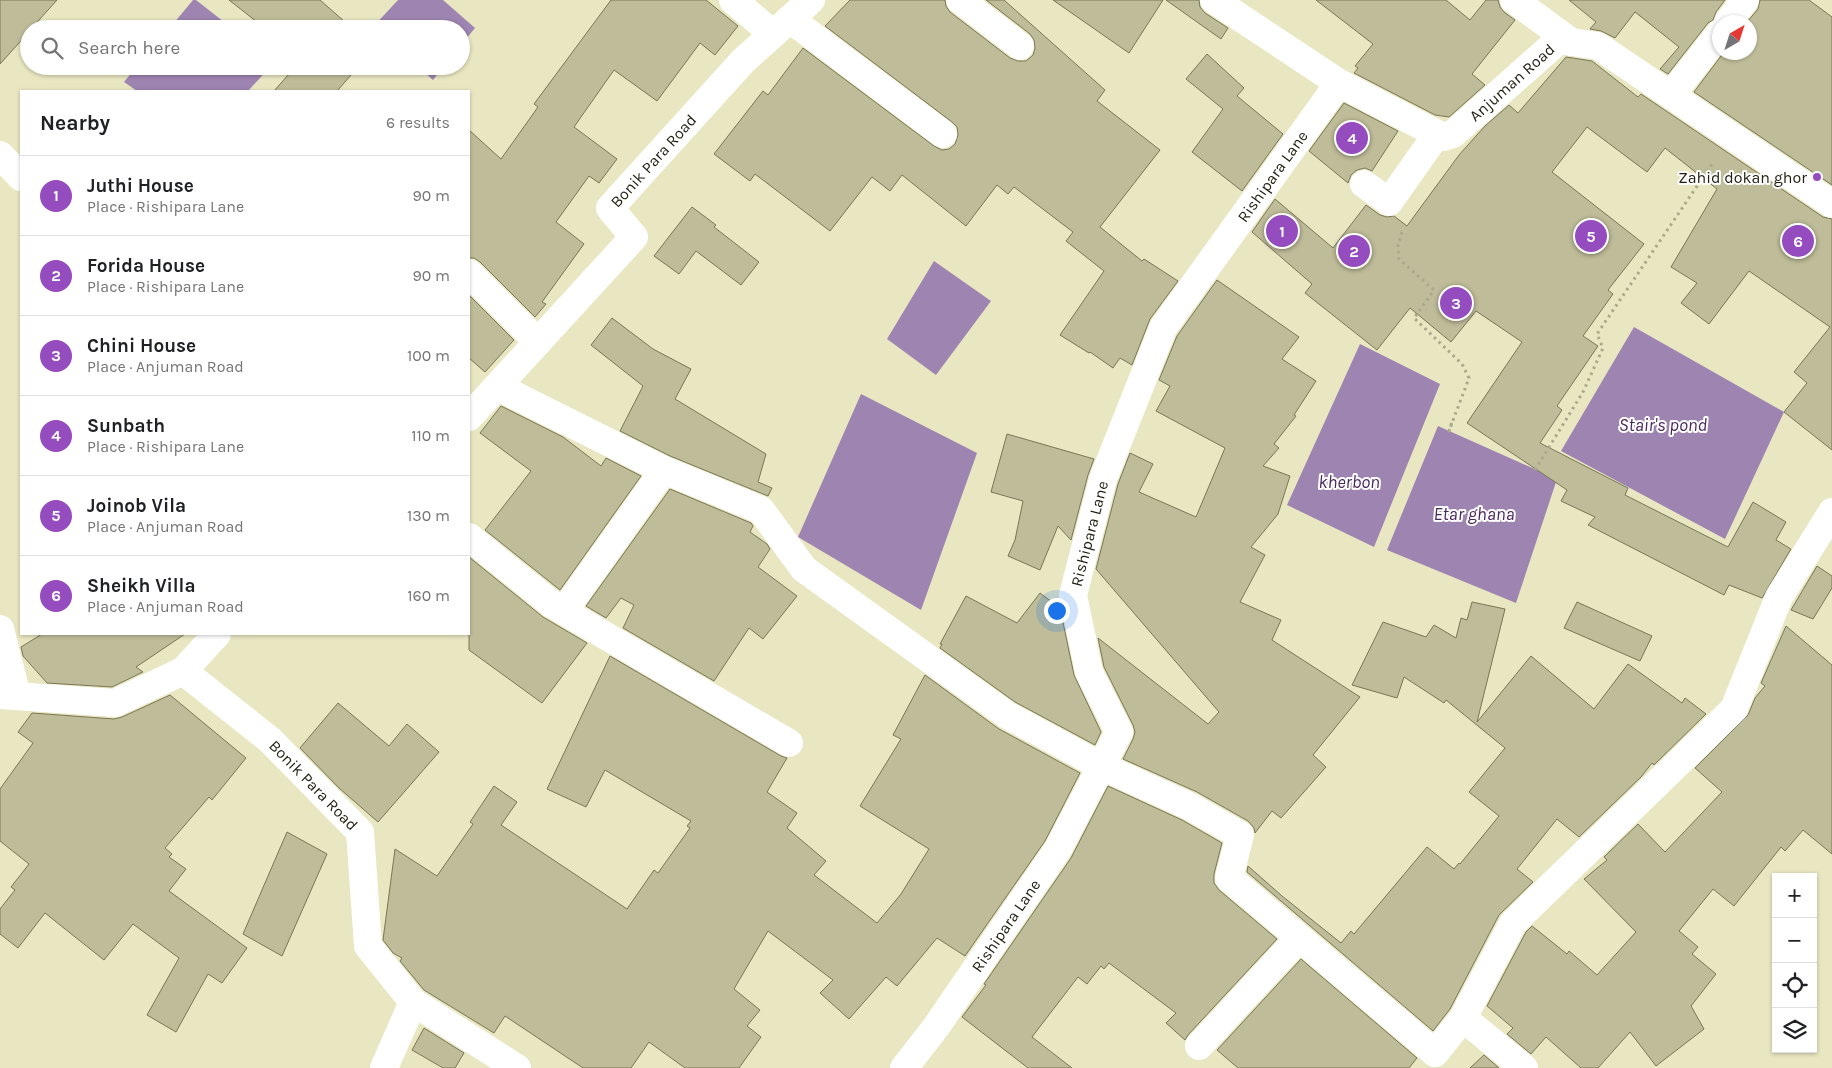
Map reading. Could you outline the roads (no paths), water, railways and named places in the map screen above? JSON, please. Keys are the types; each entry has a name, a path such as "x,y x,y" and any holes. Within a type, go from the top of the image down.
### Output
{"street":[{"path":"733,0 781,27 943,134"},
{"name":"Bonik Para Road","path":"470,416 634,237 610,208 743,61 811,0"},
{"path":"960,0 1020,46"},
{"path":"1214,0 1339,83 1437,134 1389,202 1364,184"},
{"path":"1514,0 1571,42"},
{"path":"1733,15 1745,0"},
{"name":"Anjuman Road","path":"1437,134 1442,137 1453,134 1558,40 1598,46 1832,204"},
{"path":"1671,95 1712,43"},
{"name":"Rishipara Lane","path":"904,1068 936,1027 1058,849 1119,732 1088,672 1073,595 1103,479 1163,328 1339,83"},
{"path":"0,154 20,176"},
{"path":"470,274 538,342"},
{"path":"498,387 664,470 761,510 804,569 1007,715 1102,766 1189,806 1240,835 1229,878 1435,1053 1463,1018 1513,923 1734,709 1779,597 1832,512"},
{"path":"564,611 664,470"},
{"path":"470,538 553,605 789,743"},
{"path":"0,629 9,695 115,703 182,671 208,637"},
{"name":"Bonik Para Road","path":"182,671 270,740 360,832 368,946 413,1002 517,1068"},
{"path":"1199,1046 1299,938"},
{"path":"384,1068 413,1002"},
{"path":"1463,1018 1524,1068"}],"water":[{"path":"193,0 196,0 222,20 176,20"},
{"path":"398,0 443,0 466,20 379,20"},
{"path":"470,24 475,28 470,34"},
{"path":"130,75 263,75 249,90 136,90 124,82"},
{"path":"427,75 437,75 433,80"},
{"path":"934,261 991,301 936,375 887,339"},
{"name":"Stair's pond","path":"1634,327 1784,412 1725,539 1561,451"},
{"name":"kherbon","path":"1360,344 1440,384 1374,547 1287,505"},
{"path":"861,394 977,453 921,610 798,537"},
{"name":"Etar ghana","path":"1438,426 1557,479 1516,603 1387,550"}],"place":[{"name":"Sunbath","path":"1352,138"},
{"name":"Zahid dokan ghor","path":"1817,177"},
{"name":"Juthi House","path":"1282,231"},
{"name":"Joinob Vila","path":"1591,236"},
{"name":"Sheikh Villa","path":"1798,241"},
{"name":"Forida House","path":"1354,251"},
{"name":"Chini House","path":"1456,303"}]}
